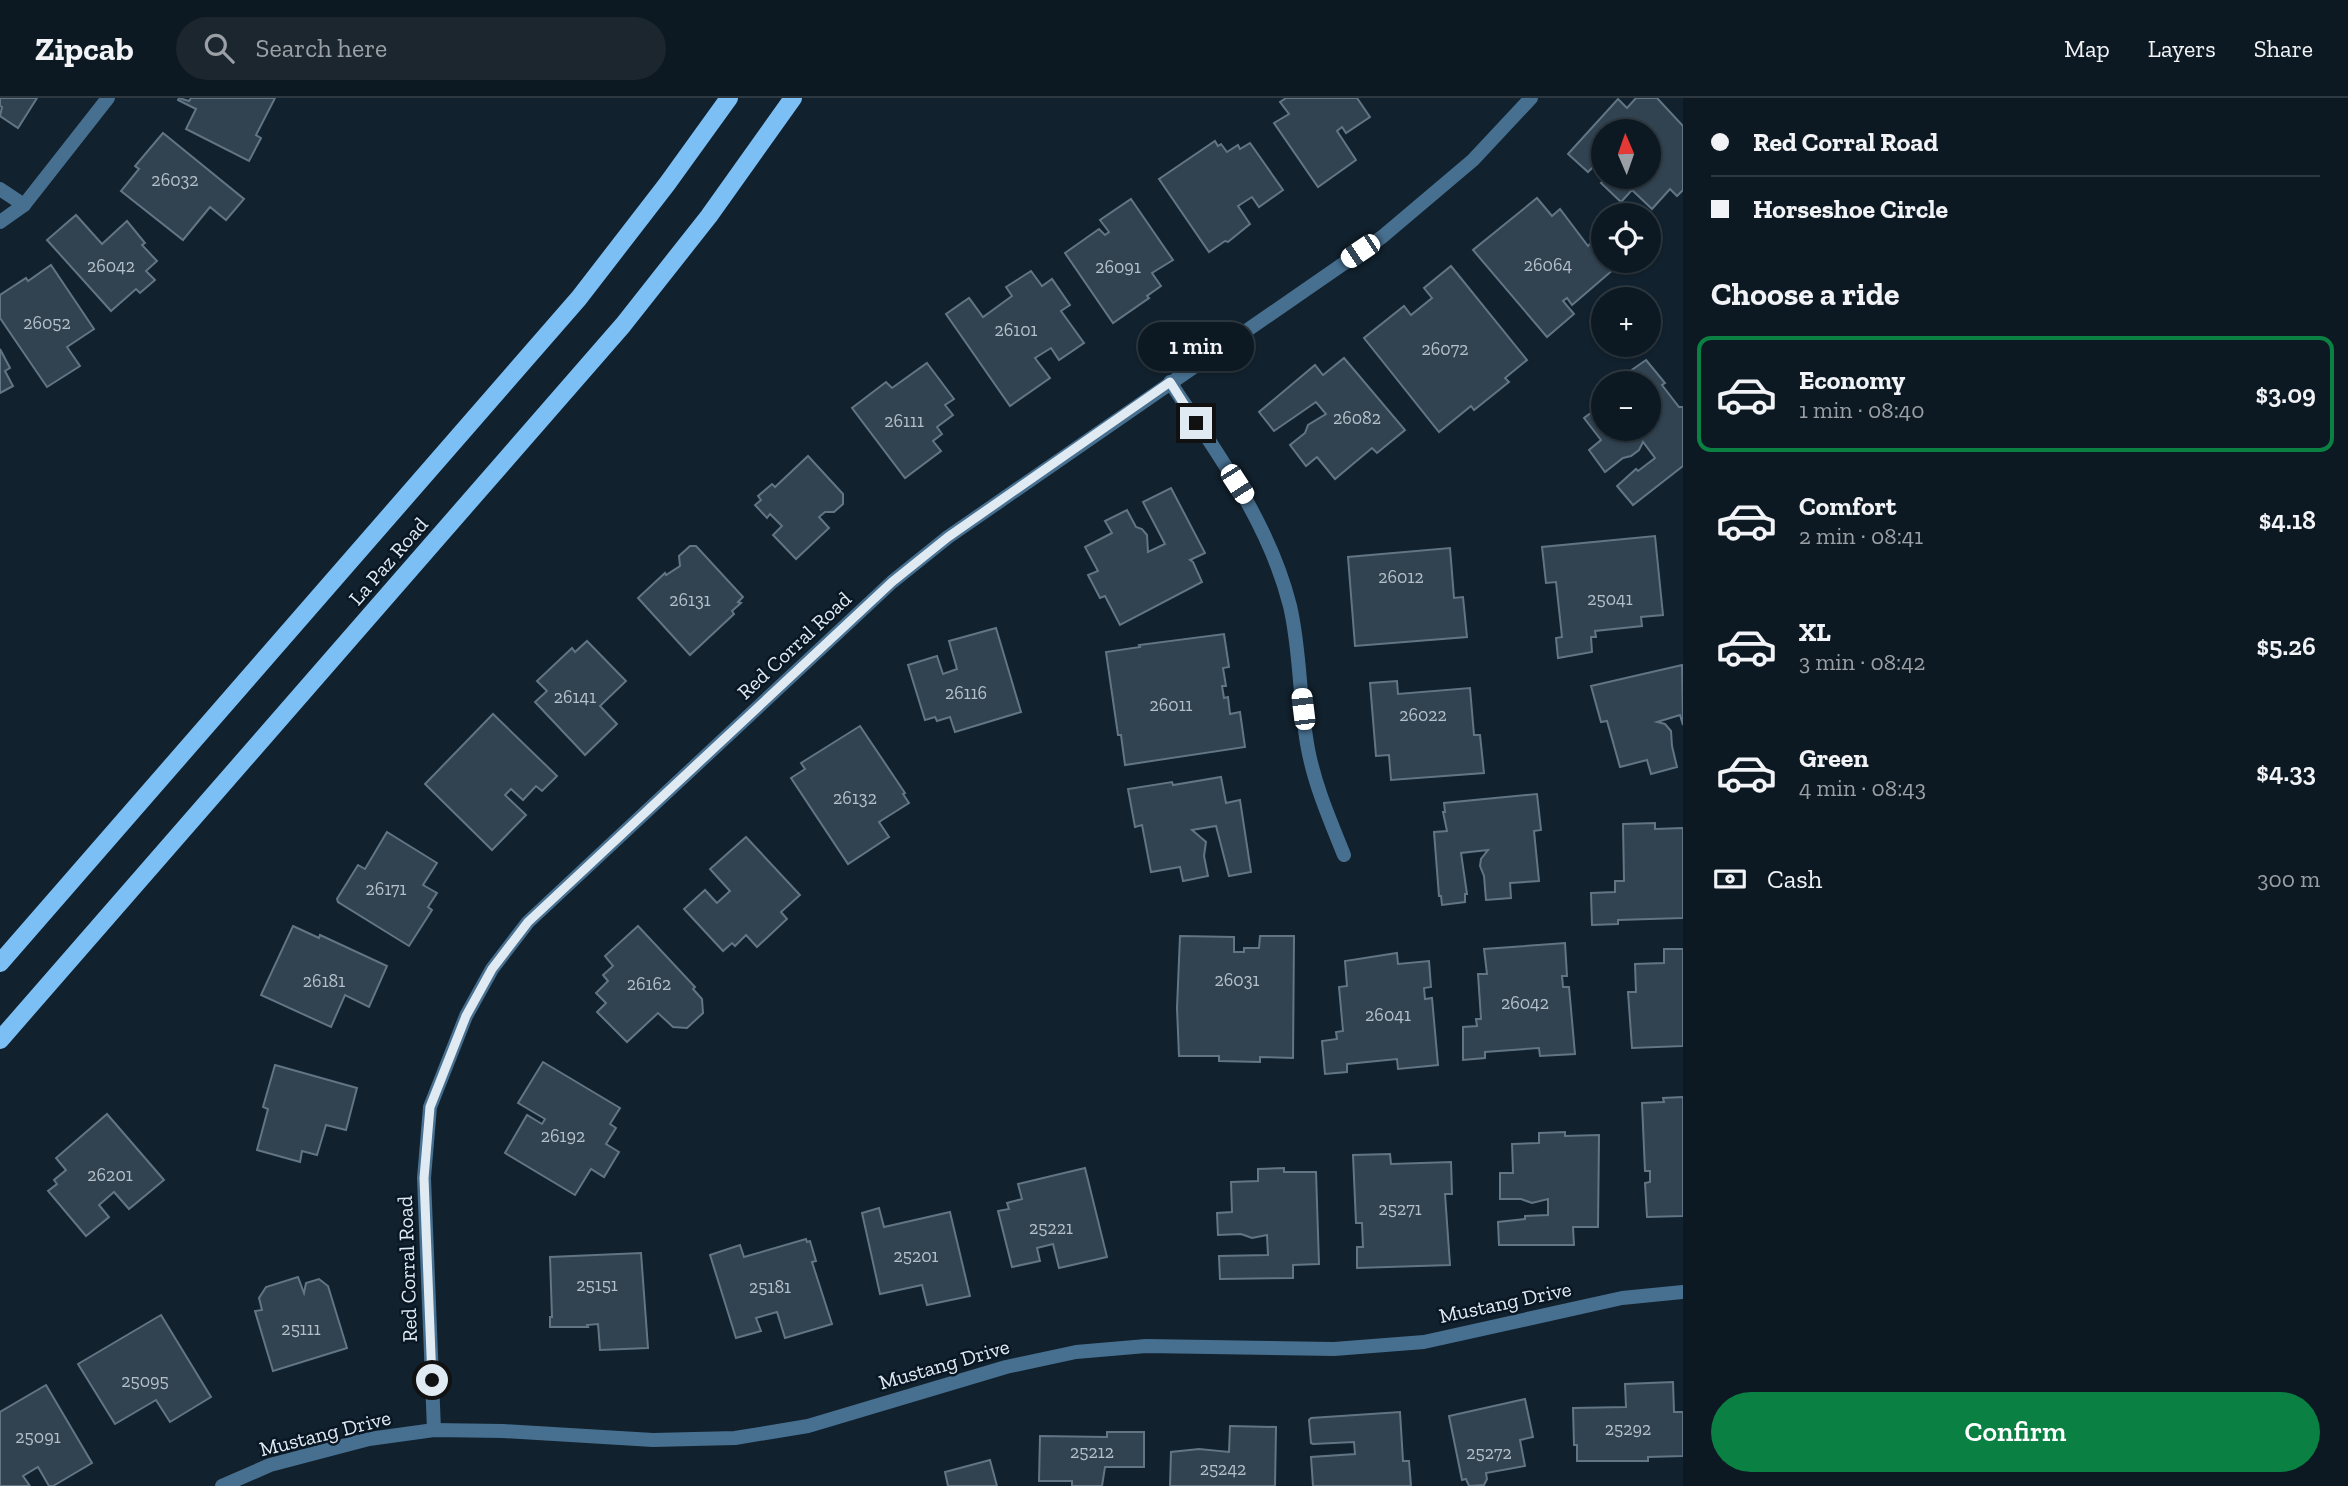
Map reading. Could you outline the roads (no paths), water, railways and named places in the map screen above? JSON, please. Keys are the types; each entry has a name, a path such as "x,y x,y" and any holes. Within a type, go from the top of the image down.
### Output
{"main road":[{"name":"La Paz Road","path":"0,963 579,298 729,98"},
{"name":"La Paz Road","path":"0,1040 624,325 709,216 793,98"}],"street":[{"path":"0,222 24,205 108,98"},
{"name":"Red Corral Road","path":"434,1430 424,1178 430,1107 466,1016 492,969 528,922 892,582 948,537 1382,237 1473,160 1531,98"},
{"path":"0,189 24,205"},
{"path":"1170,382 1251,505 1275,557 1291,608 1308,748 1317,787 1344,855"},
{"name":"Mustang Drive","path":"222,1486 283,1462 369,1439 434,1430 503,1431 653,1440 735,1438 808,1426 1006,1367 1076,1352 1146,1346 1334,1349 1424,1342 1622,1298 1683,1292"}]}
